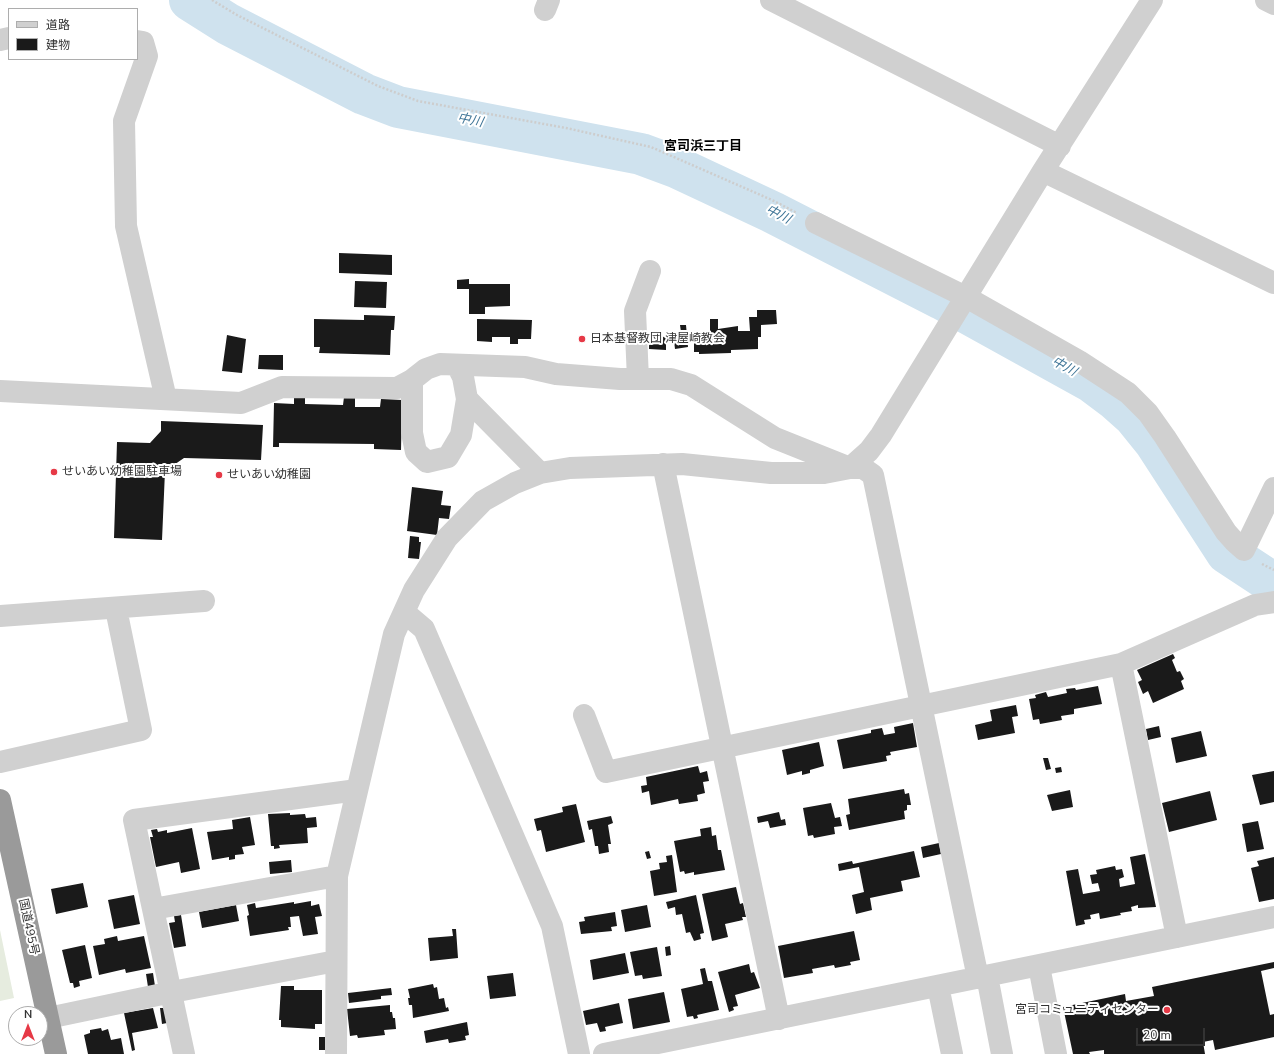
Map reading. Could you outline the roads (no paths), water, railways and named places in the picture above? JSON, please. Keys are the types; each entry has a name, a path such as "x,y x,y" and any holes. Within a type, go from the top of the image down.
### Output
{"highway":[{"name":"国道495号","path":"0,800 45,1006"},
{"name":"国道495号","path":"48,1018 56,1054"}],"street":[{"path":"771,0 1060,146"},
{"path":"850,468 869,451 877,440 939,336 961,305 1128,35 1152,0"},
{"path":"1266,0 1274,4"},
{"path":"138,41 144,42 147,56 124,121 126,226 166,399"},
{"path":"1043,171 1274,283"},
{"path":"816,223 961,305 1080,361 1128,393 1148,413 1226,532 1244,550 1274,488"},
{"path":"638,379 635,311 650,271"},
{"path":"0,391 241,403 282,387 397,388 412,380 426,369 440,364 525,367 556,374 638,379 671,379 691,385 775,438 850,468"},
{"path":"412,380 412,433 416,452 427,462 448,457 461,435 467,399 463,377 457,365"},
{"path":"467,399 540,473"},
{"path":"663,464 779,1019"},
{"path":"336,1054 337,876 394,634 414,590 452,533 484,501 515,483 540,473 570,468 663,464 771,473 824,473 850,468 863,468 873,475 921,708 1002,1054"},
{"path":"0,616 116,609 204,601"},
{"path":"584,715 606,772 921,708 1121,664 1255,605 1274,602"},
{"path":"0,762 141,730 116,609"},
{"path":"404,612 424,629 552,926 579,1054"},
{"path":"1121,664 1177,937"},
{"path":"184,1054 172,992 134,820 357,790"},
{"path":"153,909 337,876"},
{"path":"604,1054 1274,917"},
{"path":"48,1018 172,992 336,961"},
{"path":"1039,966 1056,1054"},
{"path":"938,986 952,1054"}],"waterway":[{"name":"中川","path":"190,0 228,24 364,94 398,107 641,154 676,167 772,212 942,299 1092,382 1116,400 1134,416 1155,442 1227,553 1274,584"}],"place":[{"name":"日本基督教団 津屋崎教会","path":"582,339"},
{"name":"せいあい幼稚園駐車場","path":"54,472"},
{"name":"せいあい幼稚園","path":"219,475"},
{"name":"宮司コミュニティセンター","path":"1167,1010"}],"district":[{"name":"宮司浜三丁目","path":"703,147"}]}
